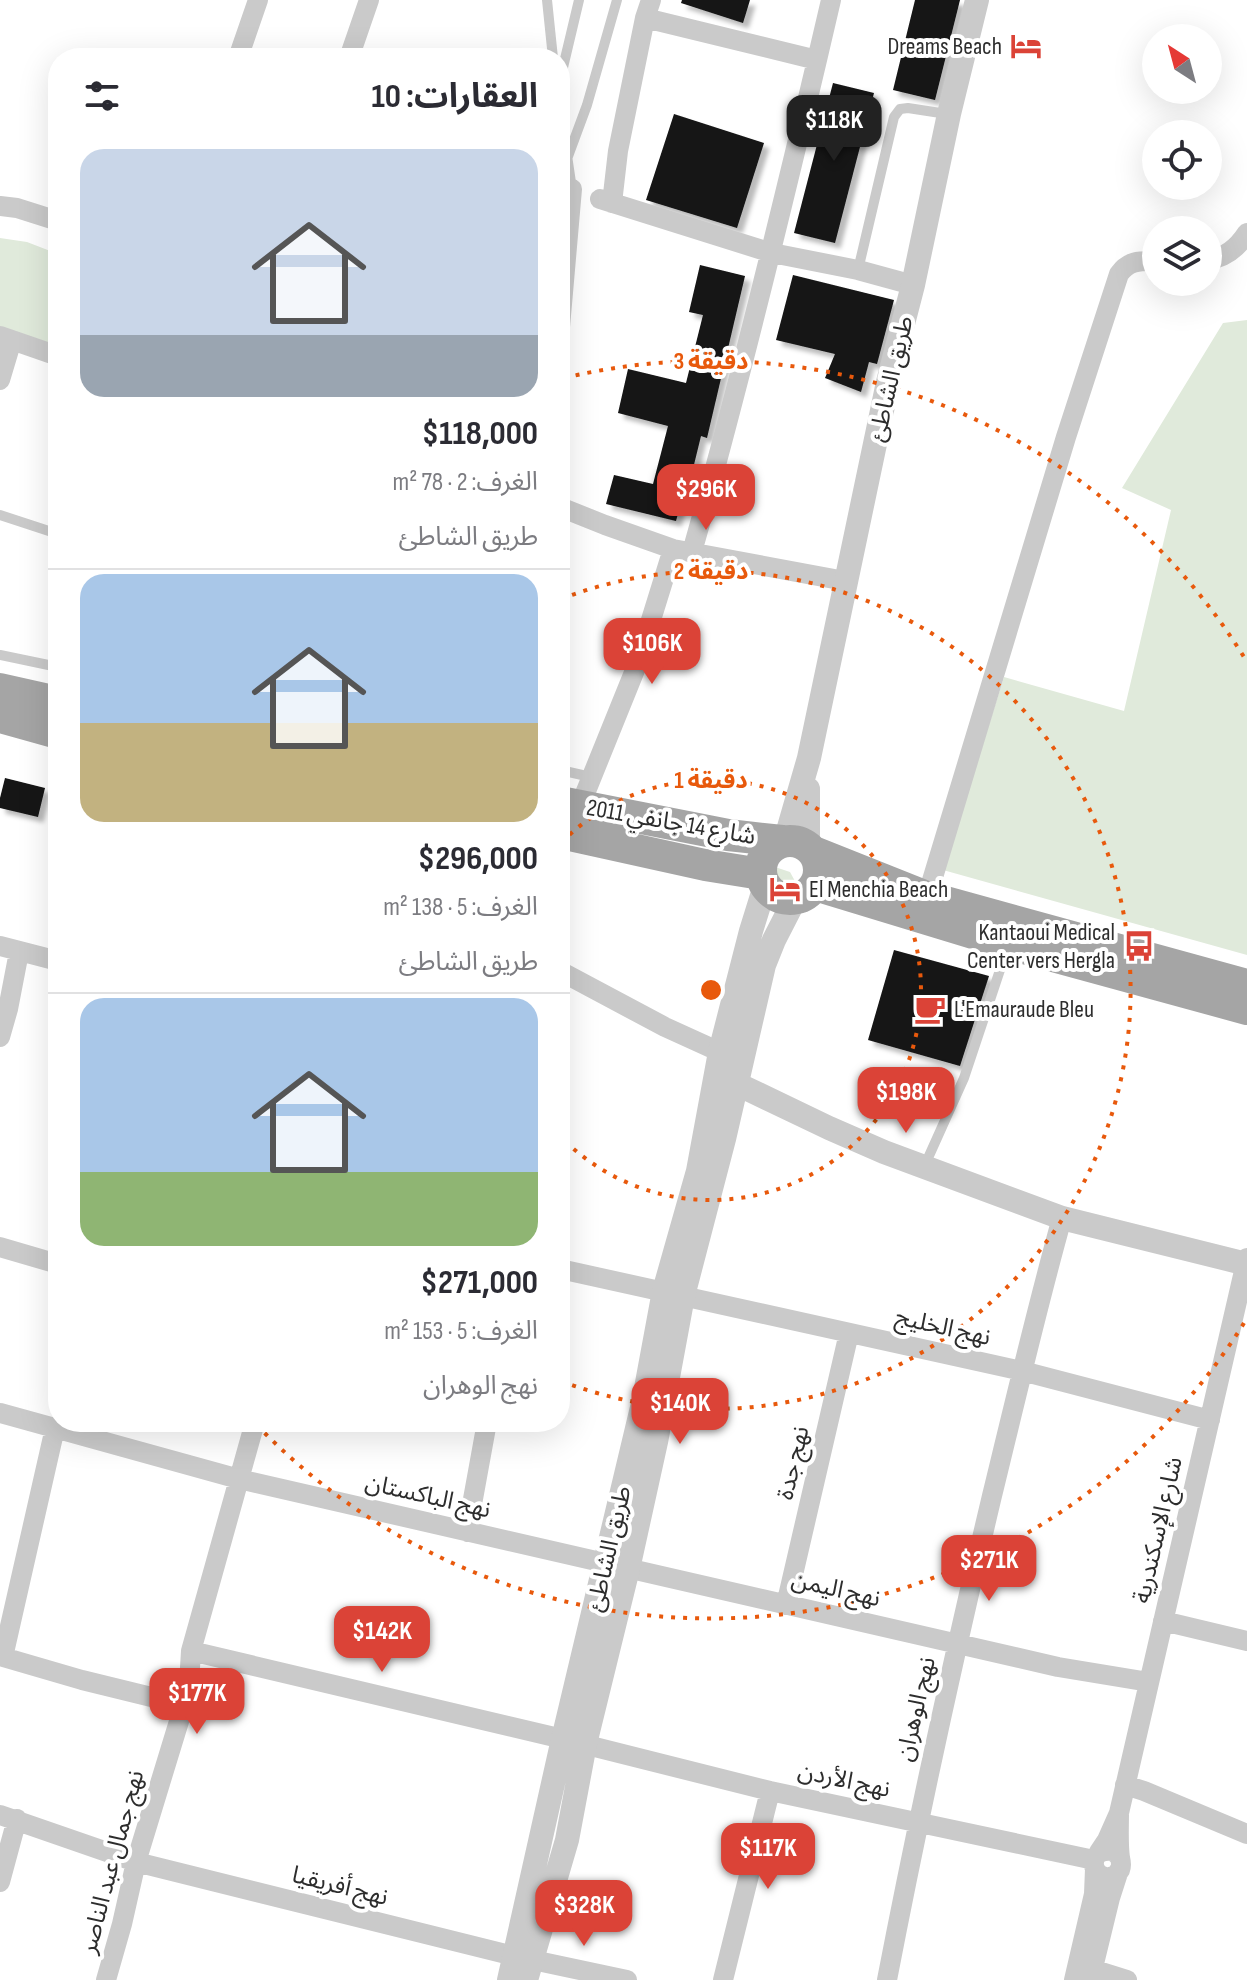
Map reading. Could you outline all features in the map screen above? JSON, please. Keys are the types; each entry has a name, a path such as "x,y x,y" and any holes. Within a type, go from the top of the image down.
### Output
{"main road":[{"path":"0,689 48,700"},
{"path":"0,717 48,730"},
{"name":"شارع 14 جانفي 2011","path":"577,795 728,835 797,845 927,897 1247,985"},
{"name":"شارع 14 جانفي 2011","path":"570,835 763,880"},
{"path":"805,892 819,874 818,863 797,845 774,845 763,857 763,880 773,894 784,898 805,892 856,899 1247,1009"}],"street":[{"path":"241,48 258,0"},
{"path":"352,48 369,0"},
{"path":"577,795 637,665 729,420 831,0"},
{"name":"طريق الشاطئ","path":"797,845 809,758 845,581 977,0"},
{"path":"817,60 648,9 606,201 772,253 858,270 913,285"},
{"path":"570,212 572,189"},
{"path":"0,206 48,218"},
{"path":"1222,255 1236,247 1247,233"},
{"path":"927,897 1066,437 1119,274 1132,262 1142,262"},
{"path":"0,380 6,338 48,353"},
{"path":"570,511 682,550 845,581"},
{"name":"طريق الشاطئ","path":"674,1294 720,1052 763,880"},
{"name":"طريق الشاطئ","path":"509,1980 524,1965 617,1566 644,1399 724,1139 764,965 774,940 805,892"},
{"path":"0,1037 8,1009 10,949 48,958"},
{"path":"570,976 665,1027 720,1052"},
{"path":"735,1083 829,1128 924,1168 1062,1218 1247,1262"},
{"name":"نهج الوهران","path":"887,1980 917,1822 957,1643 1062,1218"},
{"path":"0,1247 48,1261"},
{"name":"شارع الإسكندرية","path":"1119,1813 1247,1262"},
{"name":"نهج الخليج","path":"570,1271 1022,1371 1210,1420"},
{"name":"نهج جدة","path":"786,1605 849,1333"},
{"name":"نهج الباكستان","path":"0,1413 48,1426"},
{"path":"54,1432 2,1664 184,1705"},
{"name":"نهج الباكستان","path":"69,1432 239,1479 617,1566"},
{"name":"نهج جمال عبد الناصر","path":"106,1980 136,1862 184,1705 191,1651 252,1432"},
{"path":"467,1532 485,1432"},
{"name":"نهج اليمن","path":"617,1566 1058,1667 1149,1682"},
{"path":"1163,1621 1247,1641"},
{"name":"نهج الأردن","path":"191,1651 770,1791 1096,1860 1108,1850 1113,1851 1120,1864"},
{"path":"1125,1785 1247,1834"},
{"path":"723,1980 770,1791"},
{"path":"1074,1980 1094,1894 1096,1860 1119,1813"},
{"path":"1119,1813 1120,1864 1091,1975 1127,1980"},
{"path":"0,1882 8,1817"},
{"name":"نهج أفريقيا","path":"8,1817 136,1862 524,1965 627,1980"}],"lane":[{"path":"547,0 552,48"},
{"path":"568,48 579,0"},
{"path":"570,151 587,105 617,0"},
{"path":"858,270 894,117 900,109 908,108 949,114"},
{"path":"570,177 572,189"},
{"path":"0,515 48,531"},
{"path":"0,655 48,665"},
{"path":"924,1168 964,1078 1009,944"}],"green space":[{"path":"0,238 27,242 48,250 48,358 0,341"},
{"path":"1247,320 1247,955 943,870 1004,677 1124,711 1171,510 1122,488 1223,323"},
{"path":"778,868 790,872 796,883 795,890 781,901 769,897 772,870"}],"building":[{"path":"682,0 750,0 743,23 681,3"},
{"path":"915,0 960,0 935,100 893,90"},
{"path":"833,83 874,93 835,243 794,233"},
{"path":"674,114 764,143 737,228 646,200"},
{"path":"700,265 745,276 707,438 701,436 676,521 606,504 614,475 653,484 668,426 618,413 628,369 686,383 703,315 689,312"},
{"path":"793,275 894,300 877,364 869,362 861,392 825,378 835,354 776,340"},
{"path":"5,778 45,788 38,817 0,808"},
{"name":"L'Emauraude Bleu","path":"894,950 989,976 960,1066 868,1040"}],"place":[{"name":"Dreams Beach","path":"1026,46"},
{"name":"El Menchia Beach","path":"785,889"},
{"name":"Kantaoui Medical Center vers Hergla","path":"1139,946"},
{"name":"L'Emauraude Bleu","path":"930,1009"}]}
